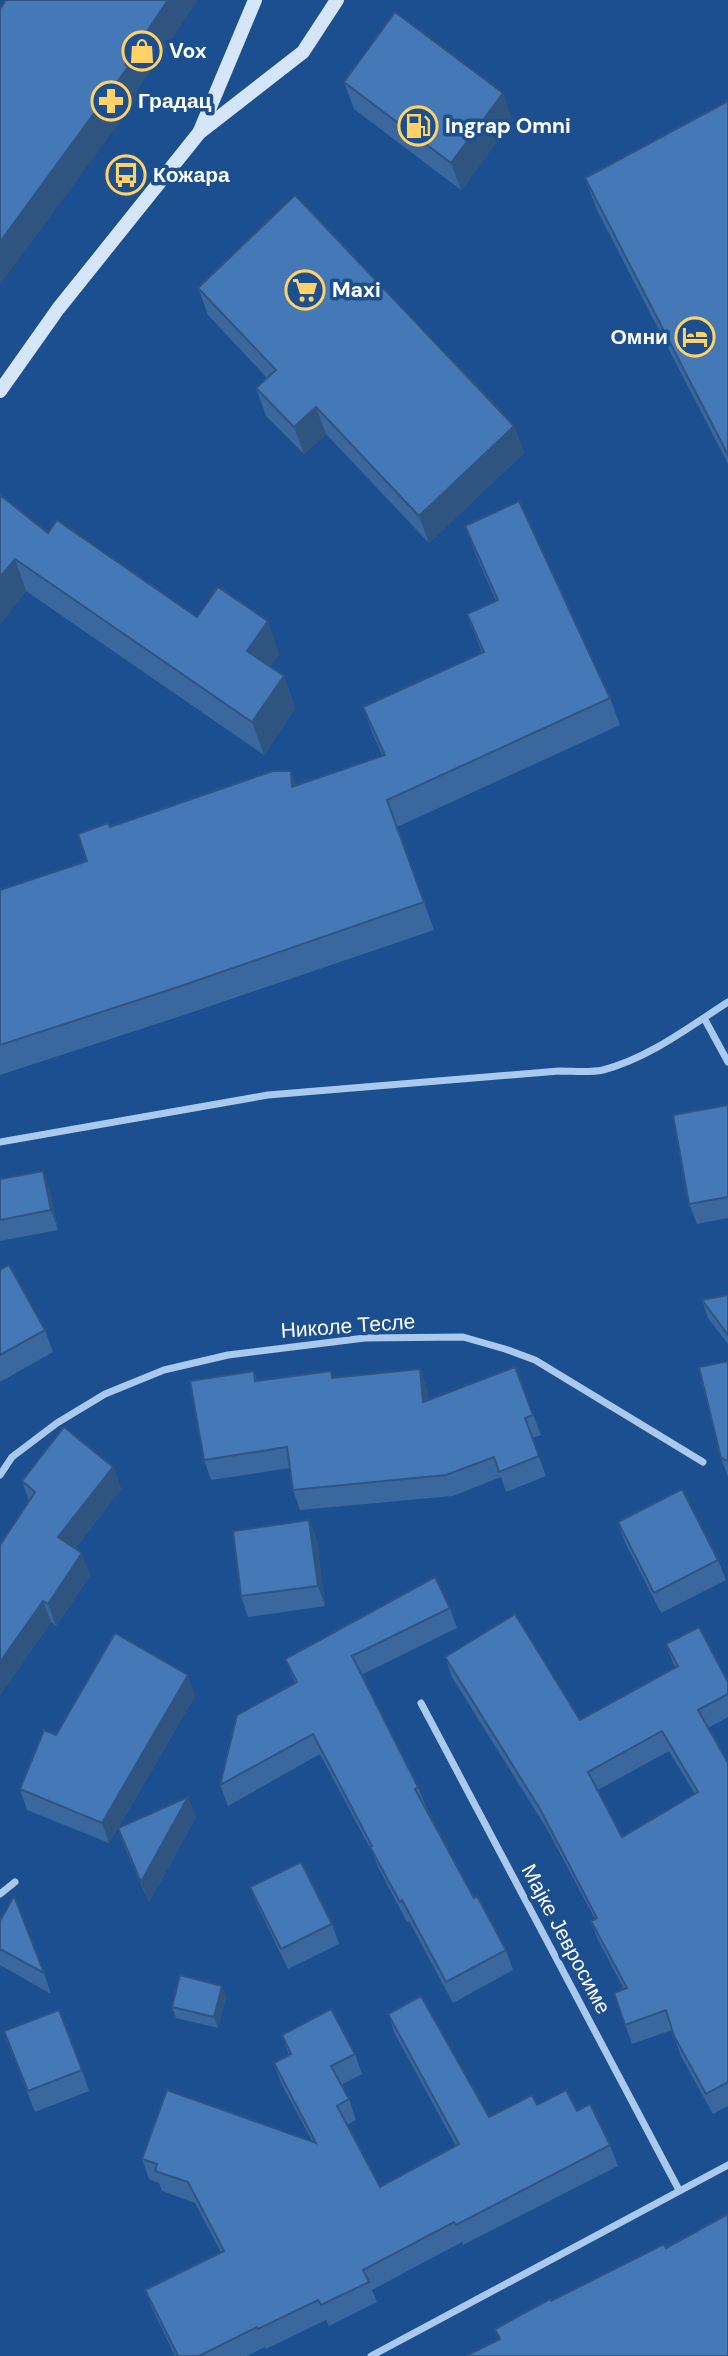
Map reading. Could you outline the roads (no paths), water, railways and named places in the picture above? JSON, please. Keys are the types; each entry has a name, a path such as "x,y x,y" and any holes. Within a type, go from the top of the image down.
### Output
{"main road":[{"path":"200,133 255,0"},
{"path":"0,391 58,309 200,133 303,52 337,0"}],"street":[{"path":"0,1142 268,1095 559,1071 601,1070 640,1056 728,1002"},
{"path":"704,1018 728,1062"},
{"name":"Николе Тесле","path":"0,1475 12,1457 57,1423 105,1394 164,1370 228,1355 365,1338 463,1337 535,1360 703,1462"},
{"name":"Мајке Јевросиме","path":"421,1703 679,2190"},
{"path":"0,1894 15,1881"},
{"path":"371,2356 728,2165"}],"place":[{"name":"Vox","path":"142,51"},
{"name":"Градац","path":"111,101"},
{"name":"Ingrap Omni","path":"418,126"},
{"name":"Кожара","path":"126,175"},
{"name":"Maxi","path":"305,290"},
{"name":"Омни","path":"695,337"}]}
